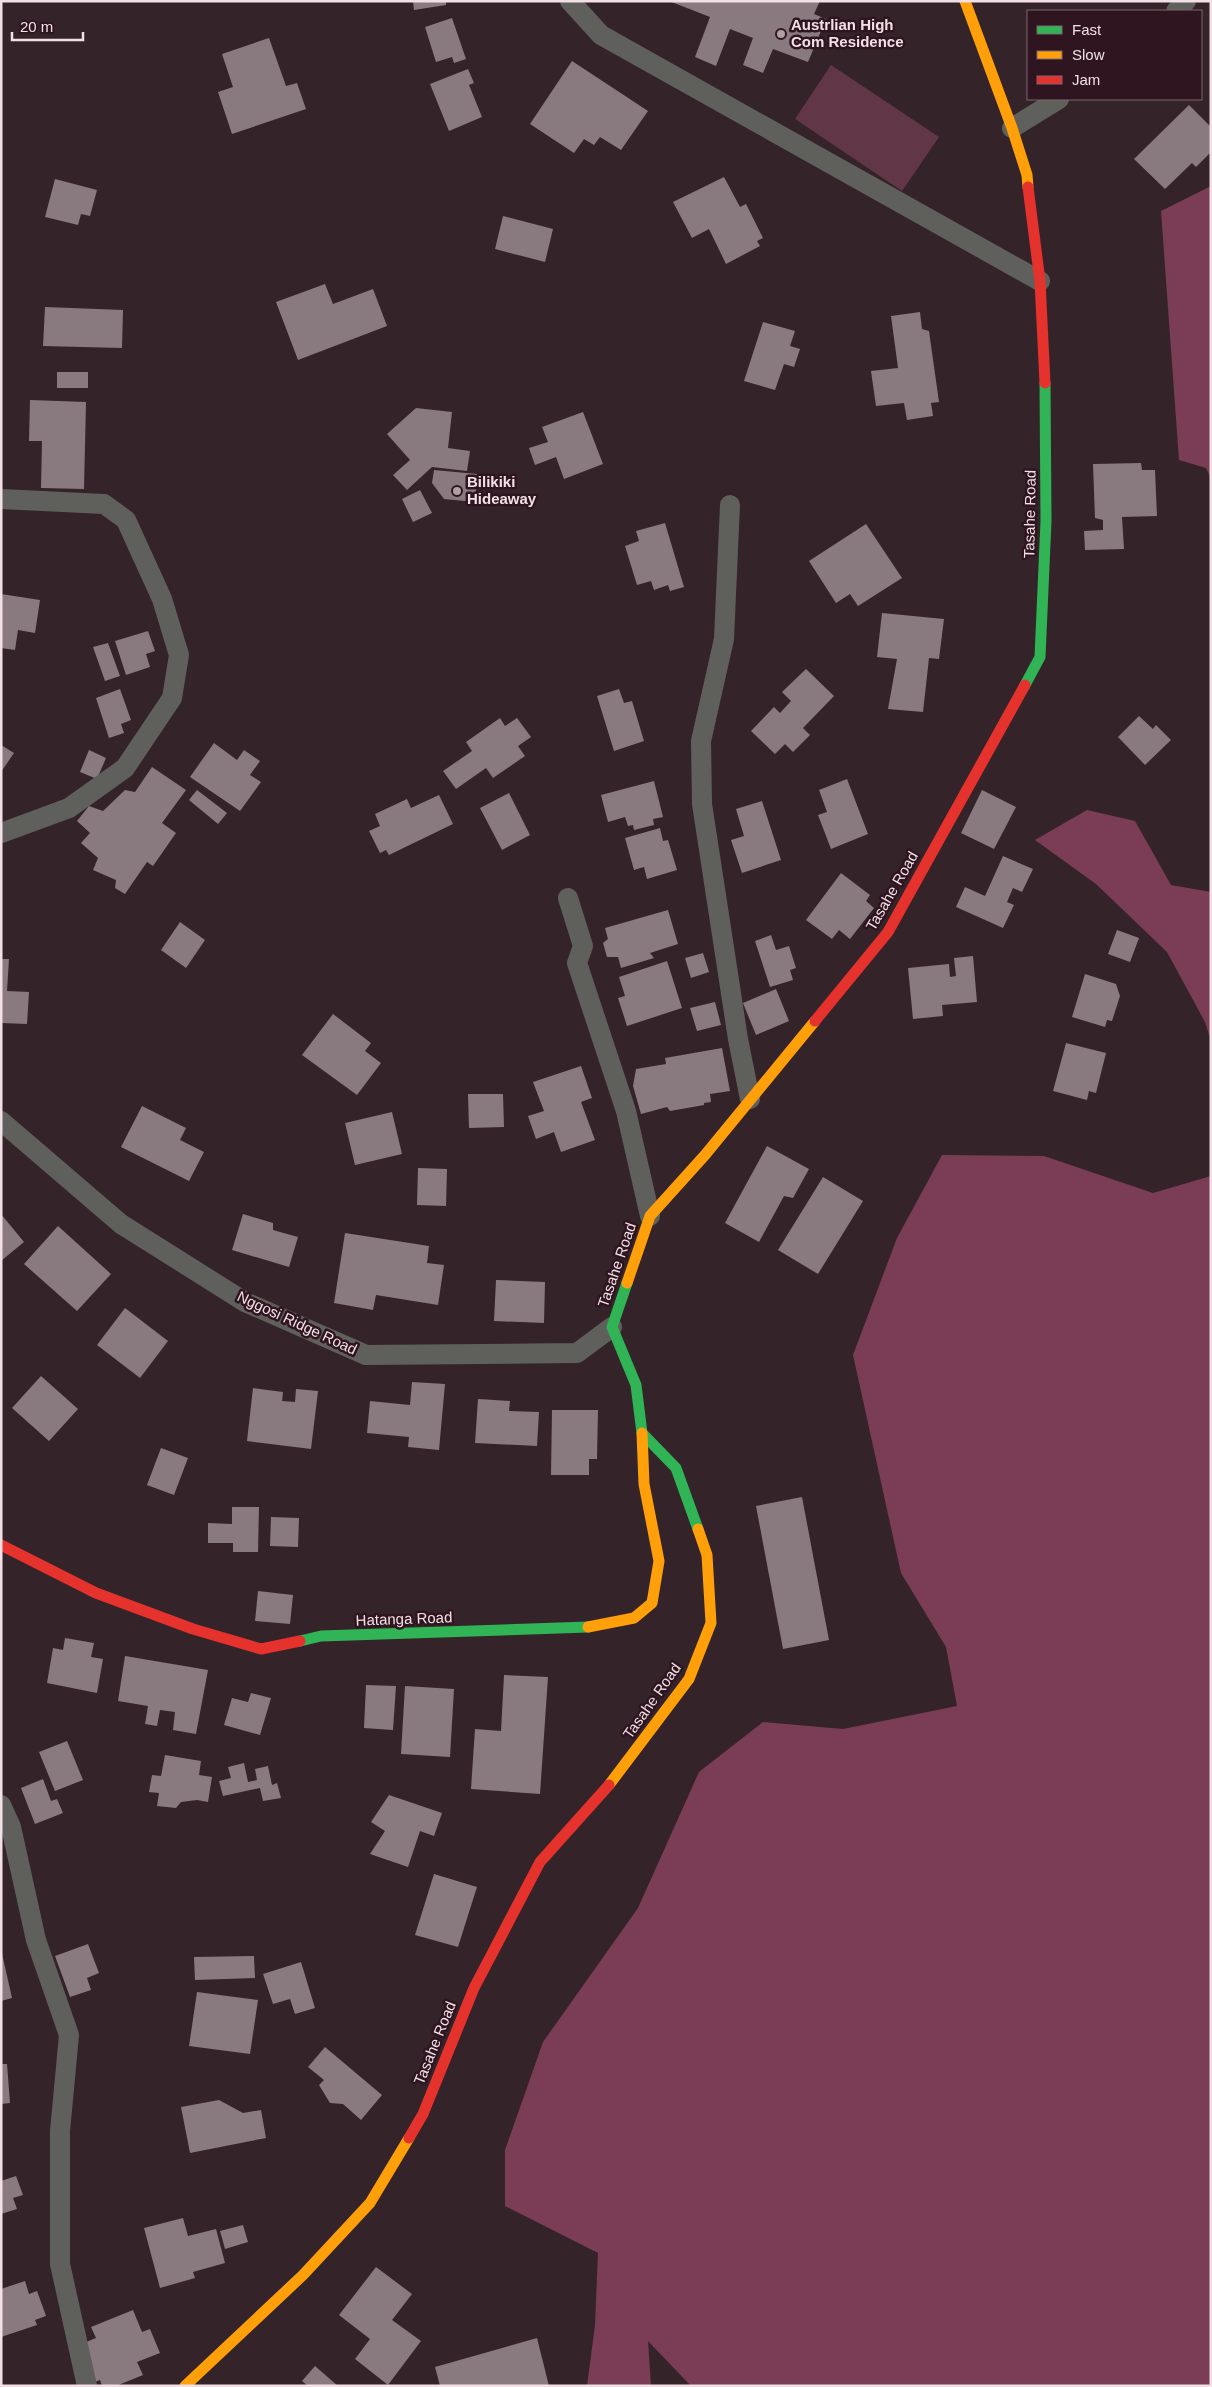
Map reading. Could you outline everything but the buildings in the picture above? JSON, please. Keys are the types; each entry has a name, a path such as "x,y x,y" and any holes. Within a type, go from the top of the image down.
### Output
{"street":[{"path":"570,1 601,35 1040,281"},
{"name":"Tasahe Road","path":"184,2386 303,2275 370,2203 423,2114 474,1988 540,1862 610,1785 689,1679 711,1623 707,1555 676,1468 642,1433 636,1385 612,1327 650,1216 705,1155 888,932 1040,657 1046,521 1045,380 1040,281 1027,175 966,1"},
{"path":"1177,10 1186,1"},
{"path":"1012,128 1057,100"},
{"path":"1,499 104,504 126,520 162,599 179,655 172,698 126,768 68,808 1,833"},
{"path":"730,505 724,640 701,741 702,804 738,1039 750,1099"},
{"path":"568,898 582,946 577,963 626,1111 650,1216"},
{"name":"Nggosi Ridge Road","path":"1,1121 122,1224 245,1302 366,1355 577,1353 612,1327"},
{"name":"Hatanga Road","path":"1,1545 96,1593 193,1629 261,1649 321,1636 584,1628 634,1618 652,1603 659,1561 644,1484 642,1433"},
{"path":"1,1805 11,1827 36,1940 69,2036 60,2131 60,2264 87,2386"}],"shaded area":[{"path":"831,65 939,137 902,191 795,119"},
{"path":"1211,186 1211,478 1206,468 1179,460 1161,211"},
{"path":"1087,810 1135,821 1171,885 1211,892 1211,1041 1205,1022 1167,952 1096,884 1035,840"},
{"path":"942,1155 1044,1156 1153,1193 1211,1176 1211,2386 691,2386 648,2341 651,2386 587,2386 595,2325 598,2253 505,2206 505,2150 543,2042 638,1908 699,1772 763,1722 843,1729 957,1706 946,1647 901,1573 853,1355 897,1238"}],"traffic: fast":[{"path":"1025,685 1040,657 1046,521 1045,383"},
{"path":"627,1283 612,1327 636,1385 642,1433 676,1468 698,1529"},
{"path":"300,1641 321,1636 588,1627"}],"traffic: slow":[{"path":"965,1 1012,128 1027,175 1028,187"},
{"path":"627,1283 650,1216 705,1155 815,1021"},
{"path":"588,1627 634,1618 652,1603 659,1561 644,1484 642,1433"},
{"path":"609,1785 689,1679 711,1623 707,1555 698,1529"},
{"path":"185,2386 303,2275 370,2203 409,2138"}],"traffic: jam":[{"path":"1028,187 1040,281 1045,383"},
{"path":"815,1021 888,932 1025,685"},
{"path":"1,1545 96,1593 193,1629 261,1649 300,1641"},
{"path":"409,2138 423,2114 474,1988 540,1862 609,1785"}],"place":[{"name":"Austrlian High Com Residence","path":"781,34"},
{"name":"Bilikiki Hideaway","path":"457,491"}]}
